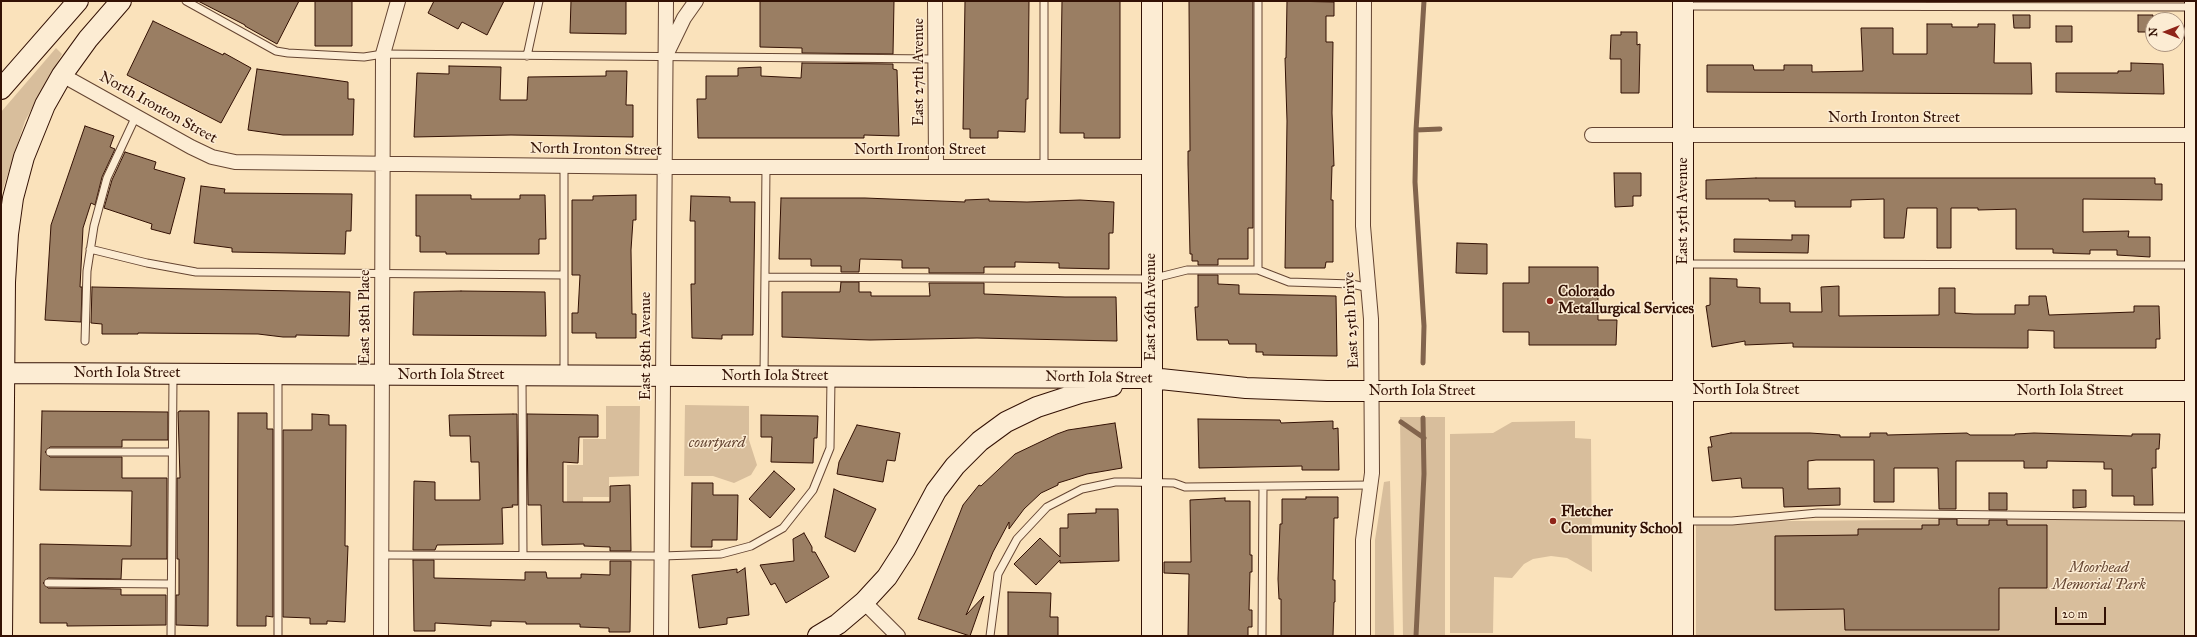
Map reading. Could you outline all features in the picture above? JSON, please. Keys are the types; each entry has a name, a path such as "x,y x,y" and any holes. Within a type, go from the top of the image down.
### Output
{"street":[{"path":"1,89 78,1"},
{"path":"2,636 3,373 7,250 13,198 24,157 45,105 62,75 88,39 121,1"},
{"name":"East 28th Place","path":"380,636 383,54 398,1"},
{"name":"East 28th Avenue","path":"661,636 666,1"},
{"name":"East 28th Avenue","path":"666,57 684,18 696,1"},
{"name":"East 27th Avenue","path":"935,1 936,167"},
{"name":"East 26th Avenue","path":"1152,1 1152,636"},
{"name":"East 25th Drive","path":"1363,636 1363,540 1371,485 1372,391 1369,288 1364,226 1364,1"},
{"path":"2196,1 2196,636"},
{"name":"East 25th Avenue","path":"1683,3 1683,636"},
{"name":"North Ironton Street","path":"62,75 212,158 235,162 664,168 1152,167"},
{"name":"North Ironton Street","path":"1592,135 2196,135"},
{"name":"North Iola Street","path":"3,373 1151,378 1260,389 1372,391 2196,391"},
{"path":"818,636 838,624 864,602 887,577 905,549 936,491 955,466 980,441 1006,422 1037,407 1080,393 1151,378"},
{"path":"864,602 898,636"}],"lane":[{"path":"186,1 276,51 364,57 383,54 936,59"},
{"path":"527,56 539,1"},
{"path":"1044,1 1044,167"},
{"path":"1258,1 1258,270"},
{"path":"1683,3 2196,7"},
{"path":"85,341 84,312 90,249 100,202 107,178 136,116"},
{"path":"564,166 564,375"},
{"path":"764,376 766,167"},
{"path":"90,249 196,272 564,275"},
{"path":"1683,264 2196,265"},
{"path":"765,277 1151,279 1187,270 1258,270 1289,282 1352,284 1369,288"},
{"path":"171,636 173,374"},
{"path":"278,374 278,636"},
{"path":"522,375 523,555"},
{"path":"381,555 662,556 721,554 751,546 783,528 813,490 830,448 831,376"},
{"path":"50,452 172,452"},
{"path":"990,636 998,574 1017,539 1047,507 1082,489 1115,482 1151,482 1174,484 1185,487 1371,485"},
{"path":"1262,636 1263,487"},
{"path":"1683,521 1732,521 1818,513 2196,517"},
{"path":"48,583 171,584"}],"green space":[{"path":"56,48 62,54 25,121 1,195 1,112"},
{"name":"courtyard","path":"685,405 749,406 749,440 757,465 751,475 734,483 713,476 684,476"},
{"path":"606,406 640,406 639,476 609,477 609,497 583,497 583,509 567,509 567,465 583,465 583,439 606,439"},
{"path":"1400,417 1445,417 1445,636 1403,636"},
{"path":"1575,421 1575,438 1591,439 1592,572 1567,558 1551,556 1533,559 1524,564 1512,578 1494,577 1493,633 1450,633 1450,434 1493,433 1512,422"},
{"path":"1390,481 1394,636 1375,636 1375,540 1384,482"},
{"name":"Moorhead Memorial Park","path":"2195,517 2195,636 1696,636 1696,522"}],"building":[{"path":"198,1 299,1 277,44 245,25"},
{"path":"315,1 352,1 352,46 315,46"},
{"path":"434,1 504,1 487,35 462,22 458,29 428,13"},
{"path":"571,1 626,1 626,34 570,33"},
{"path":"760,1 894,1 893,54 802,53 802,48 760,47"},
{"path":"965,1 1029,1 1028,99 1026,99 1025,132 998,131 998,138 970,138 970,129 963,129"},
{"path":"1062,1 1120,1 1120,138 1084,138 1084,133 1060,133"},
{"path":"1189,1 1253,1 1253,228 1248,228 1248,259 1218,259 1218,265 1198,265 1198,261 1192,261 1192,254 1190,254 1188,164 1188,151 1190,151"},
{"path":"1287,1 1334,2 1334,16 1326,16 1326,42 1333,42 1332,113 1334,166 1332,166 1331,200 1333,200 1333,262 1326,262 1325,268 1285,268 1287,121 1285,58"},
{"path":"2013,15 2030,15 2030,28 2014,28"},
{"path":"2138,15 2145,15 2145,32 2138,32"},
{"path":"153,21 223,55 224,53 251,68 221,123 127,75"},
{"path":"1927,24 1952,24 1952,27 1978,27 1978,24 1995,24 1994,63 2031,63 2032,94 1707,92 1707,65 1753,65 1754,70 1784,70 1784,65 1812,65 1812,72 1863,71 1861,28 1893,28 1893,54 1927,54"},
{"path":"2056,26 2072,26 2072,42 2056,42"},
{"path":"1621,32 1637,32 1637,45 1640,44 1639,93 1621,93 1621,59 1610,59 1611,35 1621,35"},
{"path":"802,63 893,64 893,69 897,70 899,136 864,135 864,138 698,138 697,99 706,99 706,76 738,76 738,68 761,67 761,76 801,78"},
{"path":"2131,63 2163,64 2164,94 2056,92 2056,73 2118,73 2118,71 2131,71"},
{"path":"449,66 501,67 500,100 527,100 528,77 606,76 606,71 627,71 626,105 633,105 633,137 511,135 414,137 417,73 449,74"},
{"path":"257,69 348,82 348,99 354,99 353,135 283,135 248,130"},
{"path":"85,126 114,136 110,147 115,149 102,177 95,205 91,203 83,228 80,287 82,287 81,322 45,320 51,225"},
{"path":"125,152 156,162 154,169 185,178 170,234 151,229 152,224 104,208 112,180"},
{"path":"1614,173 1641,173 1641,196 1633,196 1633,206 1615,207"},
{"path":"1756,178 2155,178 2155,184 2162,184 2162,200 2083,199 2083,232 2129,231 2128,237 2150,237 2150,257 2117,255 2117,250 2090,250 2090,254 2053,253 2053,249 2016,249 2016,209 1978,210 1978,208 1951,208 1951,248 1937,248 1937,208 1907,208 1904,238 1884,238 1884,199 1851,200 1851,207 1795,207 1795,201 1769,201 1769,199 1706,199 1706,180"},
{"path":"201,186 225,189 224,193 352,194 351,231 346,231 345,254 232,252 232,248 194,243"},
{"path":"416,195 471,195 471,199 520,199 520,195 545,195 546,239 539,239 539,254 446,254 446,252 420,252 420,236 416,236"},
{"path":"636,195 636,220 633,220 631,250 632,314 636,314 636,338 596,338 596,333 572,333 572,313 578,313 580,275 572,275 572,200 593,200 593,196"},
{"path":"691,196 730,197 730,202 755,202 753,335 722,335 722,339 692,338 691,284 695,284 695,221 690,221"},
{"path":"781,198 865,198 965,202 965,200 989,199 989,201 1027,202 1080,200 1114,202 1113,233 1109,233 1109,269 1059,268 1059,263 1015,262 1015,267 984,267 984,273 929,273 929,268 902,268 902,260 860,259 859,272 841,272 841,266 811,266 811,259 779,259"},
{"path":"1792,235 1809,235 1808,253 1734,252 1734,239 1792,240"},
{"path":"1457,243 1487,244 1487,274 1456,273"},
{"name":"Colorado Metallurgical Services","path":"1529,267 1598,267 1598,320 1617,320 1616,345 1529,345 1529,332 1503,332 1503,283 1529,283"},
{"path":"1198,275 1218,275 1218,284 1239,285 1239,294 1336,296 1337,356 1263,355 1263,352 1256,352 1256,344 1229,344 1228,340 1197,340 1195,307 1198,307"},
{"path":"1710,278 1737,279 1737,287 1760,288 1760,303 1790,303 1790,312 1822,312 1821,287 1839,286 1839,316 1939,315 1939,288 1955,288 1955,313 2015,314 2015,305 2029,305 2029,296 2046,296 2049,315 2134,312 2134,306 2159,306 2160,339 2156,339 2156,348 2054,348 2054,331 2028,330 2028,348 1793,347 1793,343 1745,345 1745,341 1712,347 1706,306 1710,305"},
{"path":"841,282 859,282 859,292 871,292 871,296 930,296 929,283 984,283 984,294 1116,297 1117,341 977,338 870,340 782,337 782,292 840,292"},
{"path":"92,287 350,292 349,336 296,335 296,337 283,337 258,334 102,334 102,324 91,323"},
{"path":"414,292 545,292 546,336 413,335"},
{"path":"42,411 168,412 168,440 122,440 122,447 50,447 45,452 50,457 122,457 122,478 167,478 167,559 122,559 121,579 48,578 43,583 48,588 121,589 121,595 166,595 166,625 67,626 67,623 40,623 40,544 131,546 132,491 40,490"},
{"path":"209,411 208,626 176,625 176,595 179,595 179,559 177,559 177,478 180,478 178,412"},
{"path":"238,413 267,413 267,429 273,429 273,617 266,616 266,626 237,626"},
{"path":"312,414 329,415 329,425 346,425 345,546 348,546 345,622 327,621 327,624 310,624 310,618 283,617 283,430 312,430"},
{"path":"517,414 518,505 502,508 503,544 437,545 435,550 413,550 414,481 435,482 435,500 480,500 479,462 471,462 470,436 450,436 449,415"},
{"path":"527,414 598,415 598,437 579,437 578,463 563,462 563,502 610,502 610,486 630,485 631,551 610,551 610,547 584,546 584,544 542,545 541,505 528,505"},
{"path":"761,415 818,416 817,438 814,438 813,463 771,462 772,437 761,437"},
{"path":"1198,419 1280,420 1281,423 1333,421 1333,429 1338,428 1339,470 1302,470 1302,466 1199,468"},
{"path":"1115,423 1122,468 1087,474 1058,483 1058,485 1041,493 1024,509 1009,529 1009,522 993,552 966,615 984,596 970,636 918,619 963,505 979,485 981,486 1015,454 1057,434 1068,430"},
{"path":"857,425 900,433 895,461 887,460 883,482 837,474 839,462"},
{"path":"1731,433 1810,433 1840,435 1840,437 1870,437 1870,433 1887,433 1887,435 1967,433 1970,435 2015,435 2034,433 2132,436 2132,434 2160,434 2159,449 2156,449 2156,468 2152,468 2153,505 2134,505 2134,496 2112,496 2112,469 2104,469 2104,462 2047,461 2047,468 2024,468 2024,461 1956,461 1956,509 1939,509 1938,468 1894,468 1894,502 1874,502 1874,460 1808,461 1808,489 1840,488 1840,505 1784,507 1783,488 1742,488 1741,478 1712,481 1708,447 1712,447 1710,437"},
{"path":"774,471 795,489 770,518 749,499"},
{"path":"692,483 713,483 713,495 738,495 737,540 712,540 712,547 691,547"},
{"path":"834,489 876,509 855,552 825,537"},
{"path":"2073,490 2086,490 2086,507 2073,508"},
{"path":"1989,493 2007,493 2007,510 1989,510"},
{"path":"1306,497 1338,497 1338,518 1334,518 1333,580 1335,580 1335,602 1333,636 1281,636 1281,599 1279,599 1278,579 1280,524 1282,524 1282,499 1306,499"},
{"path":"1225,498 1225,501 1250,501 1250,555 1252,555 1252,572 1250,572 1249,610 1252,610 1252,627 1248,627 1248,636 1188,636 1189,574 1164,573 1164,562 1191,562 1190,500"},
{"path":"1096,509 1118,509 1119,561 1060,563 1060,560 1036,585 1014,564 1040,538 1060,557 1060,528 1068,528 1068,514 1096,513"},
{"path":"1939,519 1957,519 1957,525 1989,525 1989,520 2007,520 2007,525 2047,525 2047,588 1999,588 1999,630 1845,630 1844,609 1775,610 1775,536 1858,535 1858,529 1922,529 1922,525 1939,525"},
{"path":"804,533 812,547 812,552 815,552 829,577 786,603 775,583 771,585 760,565 794,561 793,539"},
{"path":"413,560 434,560 434,578 525,580 525,572 546,572 547,578 581,578 581,574 610,575 610,561 631,561 630,632 609,632 609,628 580,627 580,624 526,624 526,622 491,621 491,626 435,623 435,631 414,631"},
{"path":"745,568 749,615 727,618 727,624 699,628 692,575 737,569 737,573"},
{"path":"1008,592 1051,593 1050,617 1058,617 1058,636 1008,636"}],"waterway":[{"path":"1423,363 1424,326 1415,182 1416,130 1424,1"},
{"path":"1416,130 1440,129"},
{"path":"1416,636 1424,474 1423,418"},
{"path":"1401,422 1424,438"}],"place":[{"name":"Colorado Metallurgical Services","path":"1550,301"},
{"name":"Fletcher Community School","path":"1553,521"}]}
